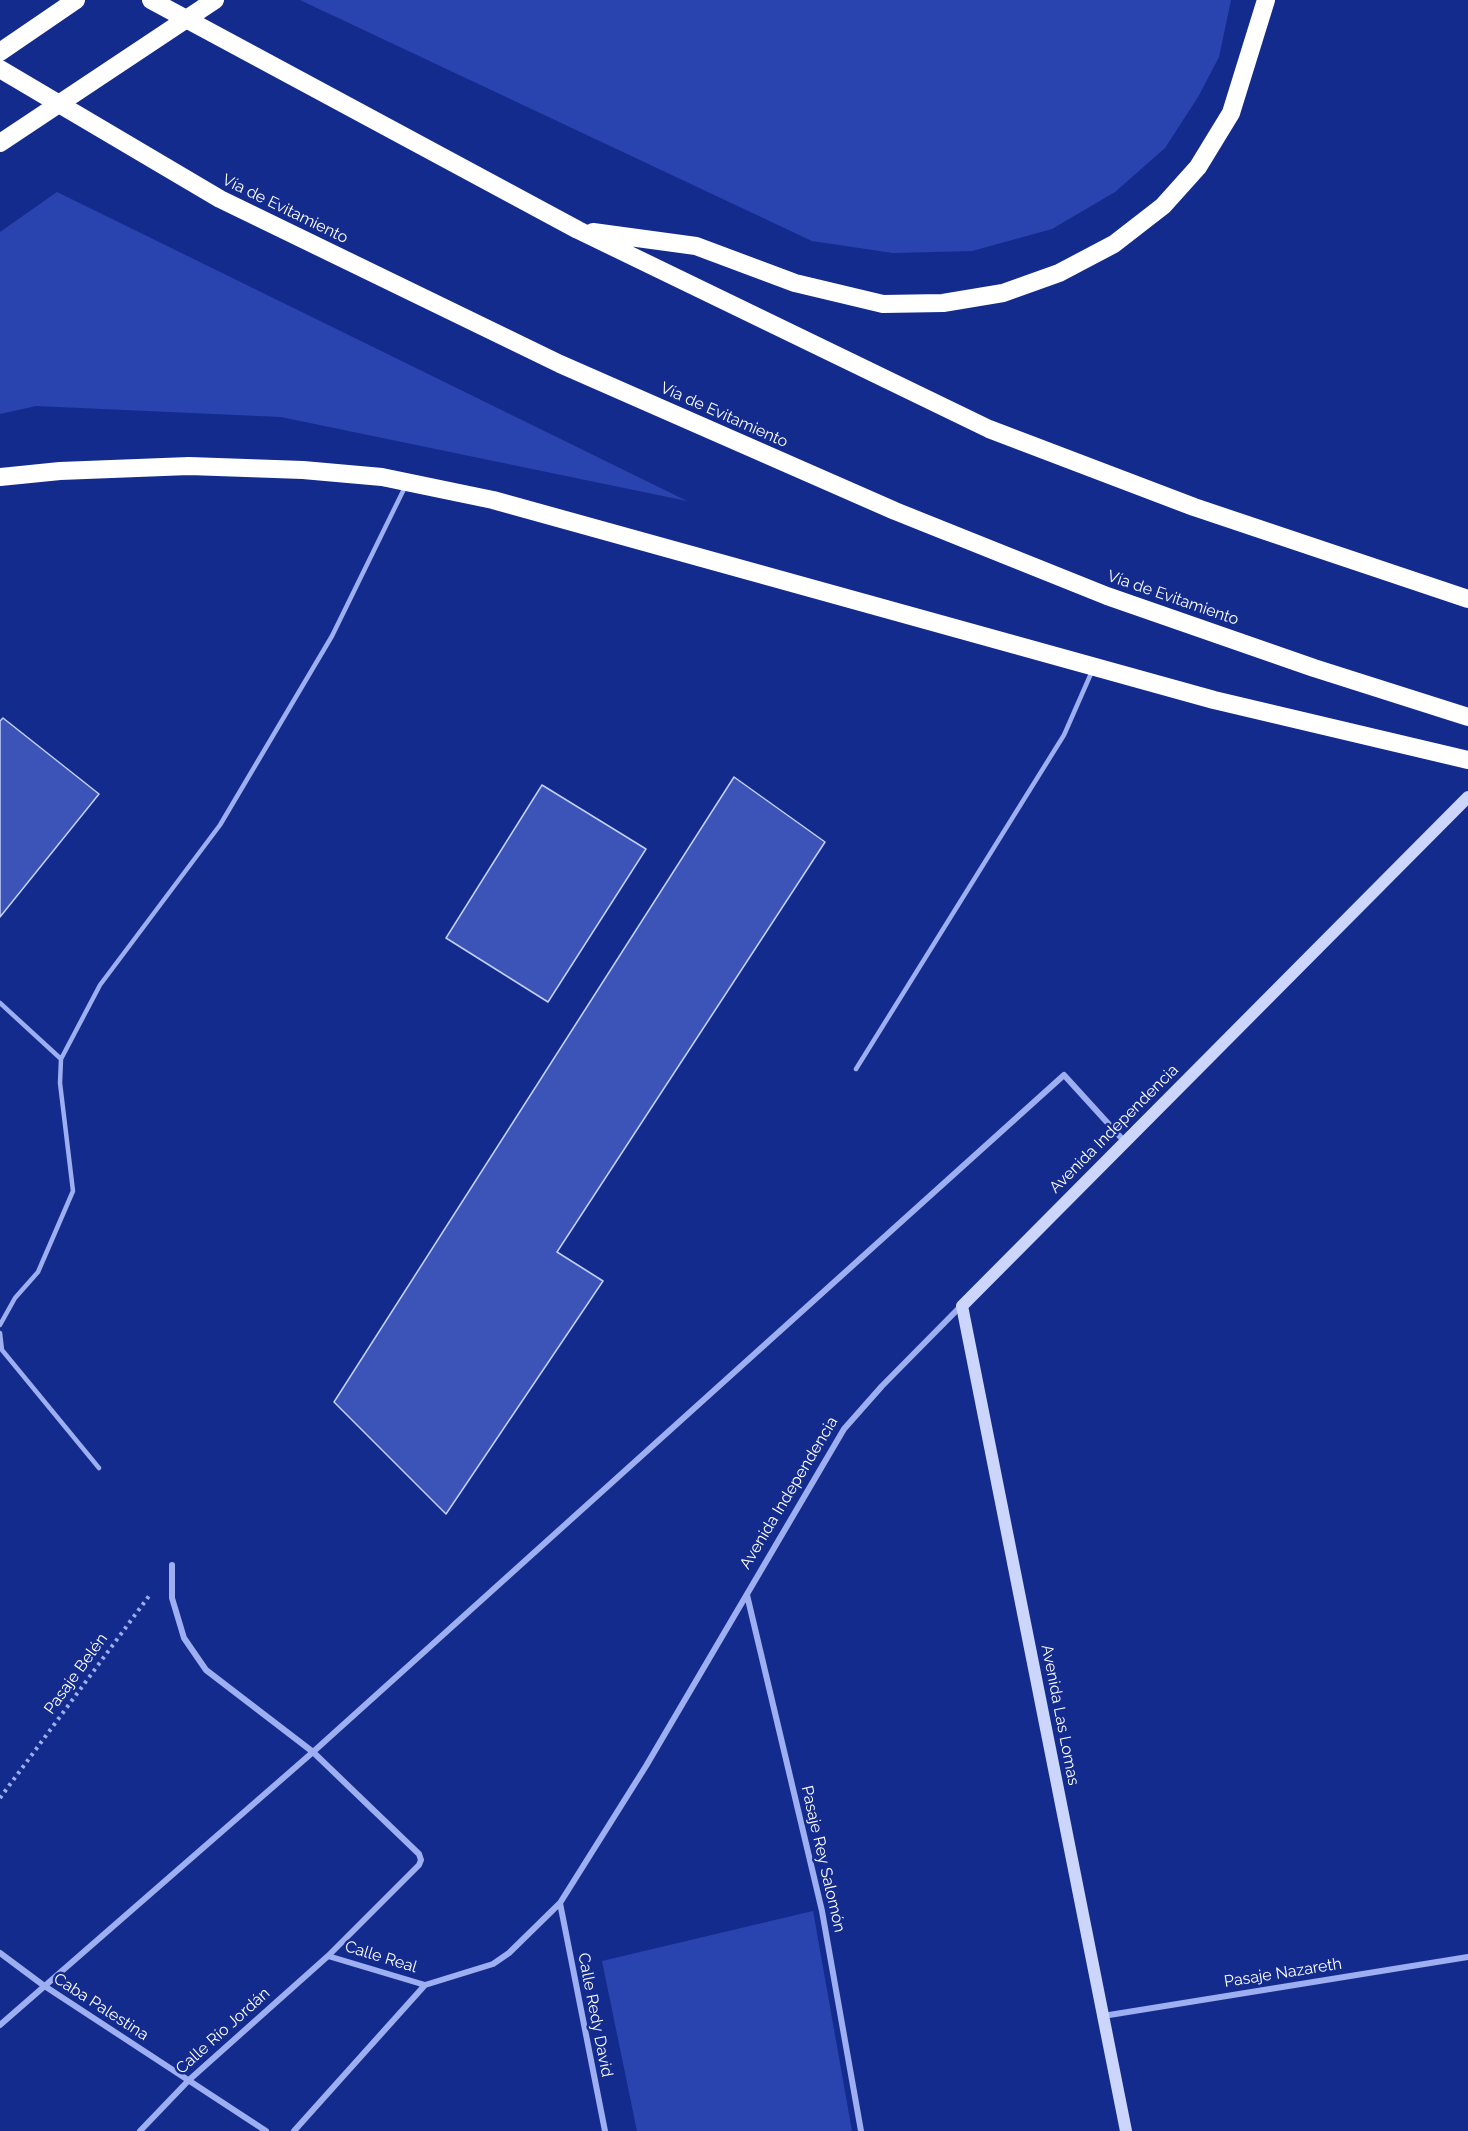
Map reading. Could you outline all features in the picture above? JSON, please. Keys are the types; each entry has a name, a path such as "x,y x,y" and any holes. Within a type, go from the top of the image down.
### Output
{"highway":[{"path":"0,52 76,0"},
{"path":"151,0 578,230 989,429 1194,507 1468,599"},
{"path":"0,143 215,0"},
{"path":"578,230 696,246 795,283 883,304 943,303 1003,293 1059,273 1114,244 1163,206 1191,175 1231,113 1266,0"},
{"name":"Vía de Evitamiento","path":"0,69 220,200 603,383 895,511 1107,597 1314,668 1468,717"},
{"path":"0,477 60,471 189,466 303,470 382,477 408,482 493,500 1214,700 1468,760"}],"main road":[{"name":"Avenida Independencia","path":"962,1306 1468,797"},
{"name":"Avenida Las Lomas","path":"962,1306 1126,2131"}],"street":[{"path":"0,2025 312,1752 1064,1075 1125,1142"},
{"name":"Avenida Independencia","path":"425,1985 493,1964 509,1953 560,1903 646,1766 844,1429 882,1386 962,1306"},
{"path":"172,1565 172,1598 184,1638 206,1670 312,1752"},
{"name":"Pasaje Rey Salomón","path":"747,1595 822,1911 861,2131"},
{"name":"Calle Río Jordán","path":"140,2131 189,2080 328,1956 419,1865 421,1860 419,1854 312,1752"},
{"name":"Calle Redy David","path":"560,1903 605,2131"},
{"name":"Caba Palestina","path":"0,1953 43,1985 266,2131"},
{"name":"Calle Real","path":"328,1956 425,1985"},
{"name":"Pasaje Nazareth","path":"1103,2016 1468,1957"},
{"path":"294,2131 425,1985"}],"lane":[{"path":"0,1324 15,1298 38,1272 73,1191 60,1083 62,1059 100,985 220,825 332,636 408,482"},
{"path":"856,1069 1064,735 1094,667"},
{"path":"0,1003 62,1059"},
{"path":"0,1333 2,1350 99,1468"}],"path":[{"name":"Pasaje Belén","path":"0,1798 172,1565"}],"shaded area":[{"path":"300,0 1231,0 1219,57 1198,97 1165,148 1115,192 1052,229 972,251 893,253 812,241"},
{"path":"57,192 687,501 281,417 36,406 0,414 0,232"},
{"path":"813,1911 852,2131 637,2131 602,1961"}],"building":[{"path":"3,718 99,794 0,917 0,721"},
{"path":"734,777 825,842 557,1252 603,1281 446,1514 334,1402"},
{"path":"542,785 646,849 548,1002 446,938"}]}
